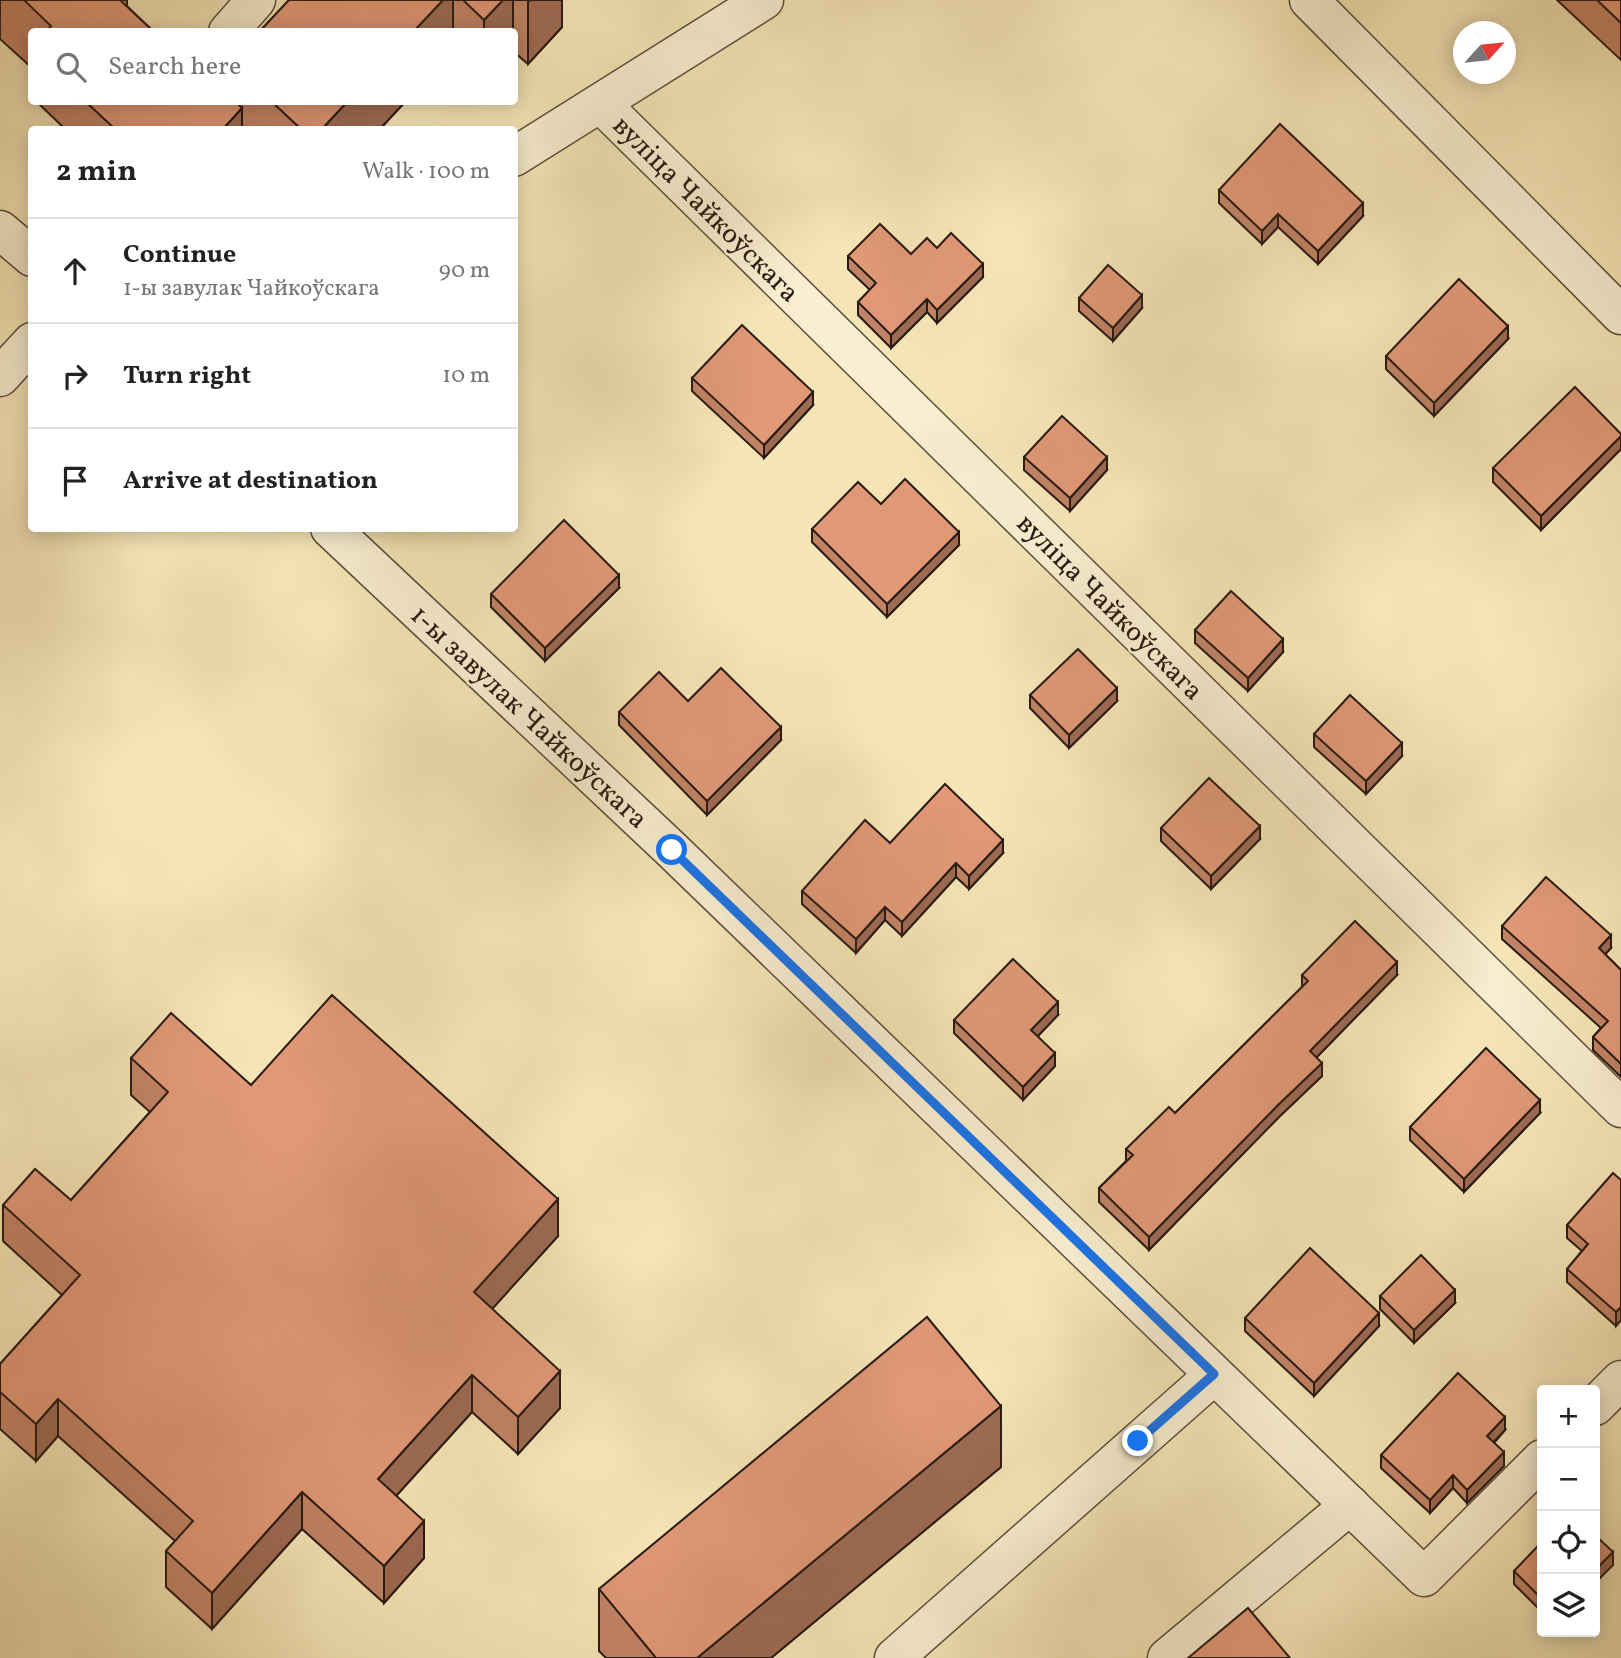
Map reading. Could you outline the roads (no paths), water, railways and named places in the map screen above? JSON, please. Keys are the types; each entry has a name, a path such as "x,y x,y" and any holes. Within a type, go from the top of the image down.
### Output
{"street":[{"path":"232,28 256,0"},
{"path":"518,156 764,0"},
{"path":"1309,0 1621,315"},
{"name":"вуліца Чайкоўскага","path":"601,104 1621,1108"},
{"path":"0,230 28,254"},
{"path":"0,377 28,346"},
{"name":"1-ы завулак Чайкоўскага","path":"334,532 672,850 1424,1577 1537,1464"},
{"path":"894,1658 1214,1374"},
{"path":"1600,1401 1621,1380"},
{"path":"1167,1658 1350,1505"}]}
